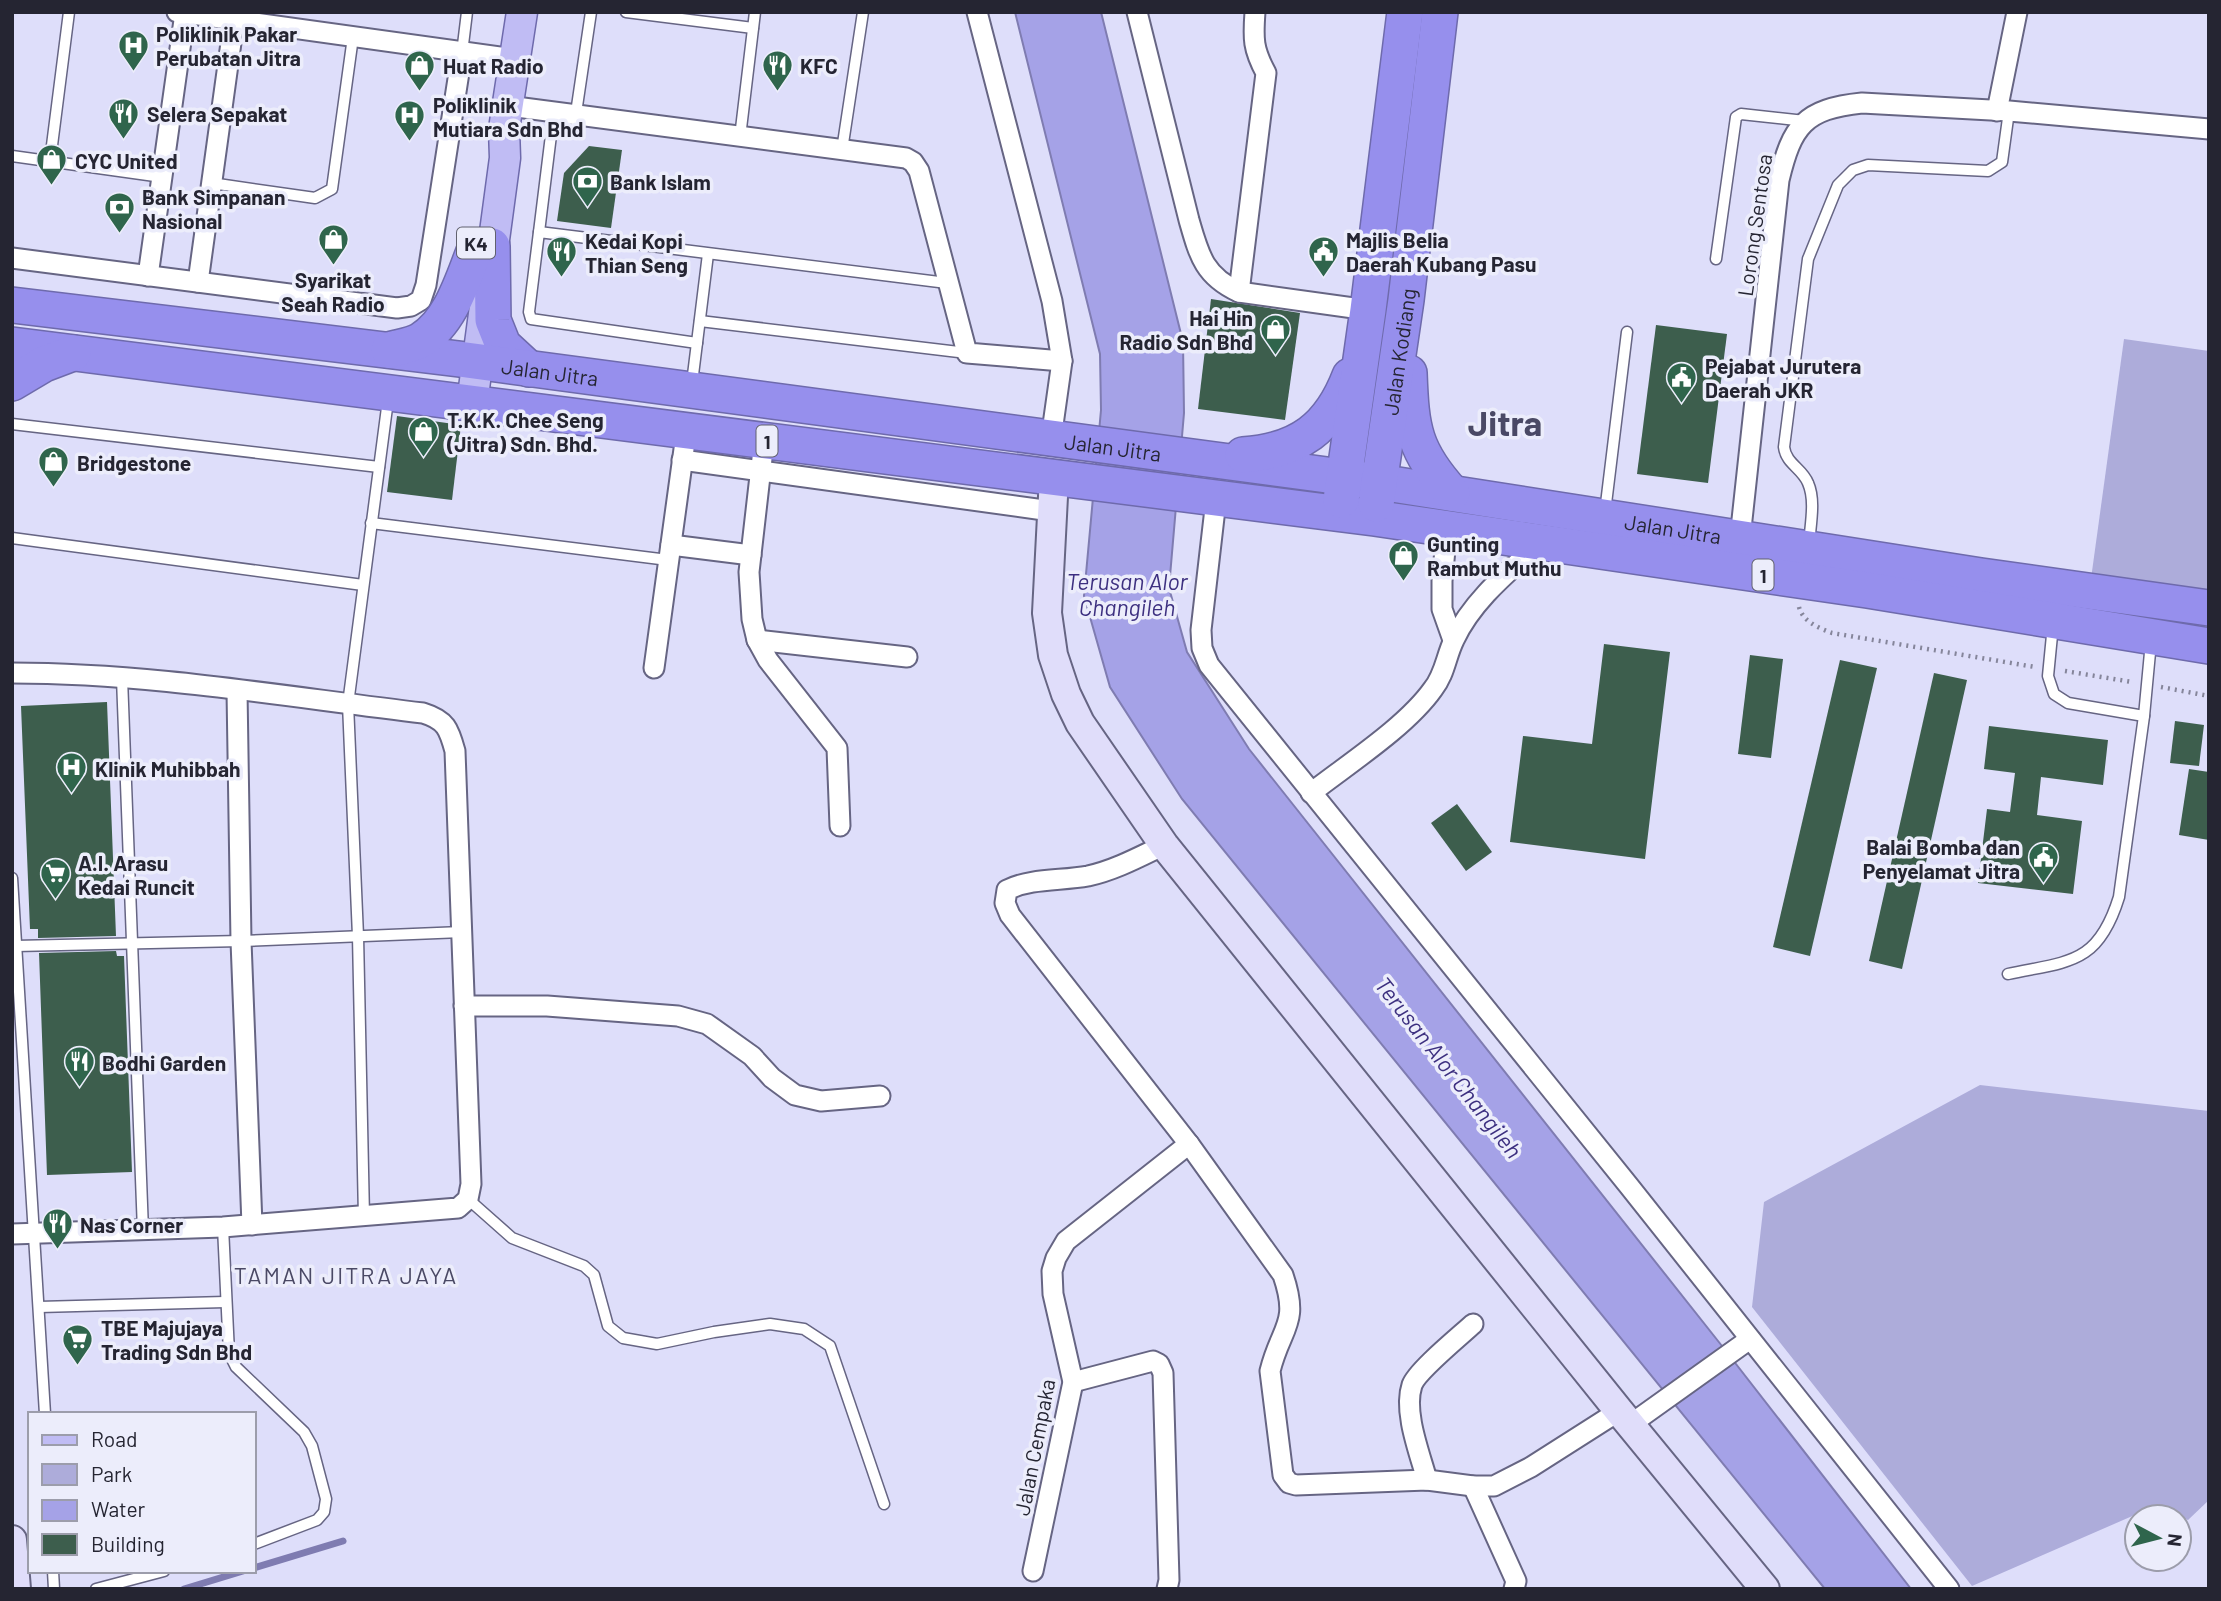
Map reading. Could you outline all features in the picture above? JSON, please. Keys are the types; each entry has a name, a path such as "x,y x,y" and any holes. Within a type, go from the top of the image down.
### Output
{"highway":[{"name":"Jalan Kodiang","path":"1339,514 1366,325 1405,12"},
{"name":"Jalan Kodiang","path":"1374,518 1406,300 1440,12"},
{"path":"389,350 421,340 439,323 484,248"},
{"path":"484,248 493,320 503,345 530,369"},
{"path":"1406,300 1409,383 1416,441 1437,476 1452,493"},
{"name":"Jalan Jitra","path":"12,305 468,360 1452,493 1740,538 1802,564 2053,622 2209,646"},
{"path":"1196,458 1257,454 1287,447 1314,432 1332,414 1338,402 1366,325"},
{"name":"Jalan Jitra","path":"12,345 463,402 684,445 762,457 1056,489 1200,497 1374,518 1539,544 2059,587 2209,608"},
{"path":"12,383 44,364 73,353"},
{"path":"2053,622 2059,587"}],"main road":[{"name":"K4","path":"463,402 484,248 505,158 506,118 522,12"}],"street":[{"path":"977,12 1052,301 1062,361 1059,440"},
{"path":"1137,12 1198,253 1211,274 1223,285 1239,292 1366,325"},
{"path":"1239,292 1266,73 1253,40 1255,12"},
{"path":"2003,111 2017,12"},
{"path":"148,276 181,13 514,59"},
{"path":"198,282 211,183 221,17"},
{"path":"12,258 397,309 411,306 421,300 426,285 462,53"},
{"path":"1805,121 1839,105 1862,103 2003,111 2209,129"},
{"path":"506,118 554,111 576,113 740,138 906,158 913,162 919,171 967,353 1062,361"},
{"name":"Lorong Sentosa","path":"1740,538 1779,180 1786,151 1805,121"},
{"path":"653,668 684,445"},
{"path":"762,457 749,587 752,619 757,640 768,660 836,748 840,826"},
{"path":"1056,489 1047,613 1053,655 1066,694 1080,723 1164,845 1765,1589"},
{"path":"1200,497 1201,630 1202,648 1209,665 1949,1589"},
{"path":"1447,529 1442,609 1453,640"},
{"path":"1311,793 1411,714 1434,688 1446,666 1453,640 1476,607 1501,578 1539,544"},
{"path":"669,553 751,555"},
{"path":"757,640 907,657"},
{"path":"12,673 59,673 122,678 423,713 438,718 449,731 455,751 471,1184 468,1199 458,1208 223,1227 12,1234"},
{"path":"237,691 241,942 252,1225"},
{"path":"1164,845 1113,869 1087,876 1019,884 1007,890 1004,903 1010,915 1189,1144 1283,1275 1291,1299 1290,1322 1270,1371 1283,1475 1289,1483 1296,1485 1427,1480 1494,1486 1625,1417 1654,1406 1750,1339"},
{"path":"464,1006 547,1006 678,1016 707,1024 752,1056 772,1078 795,1095 821,1101 880,1096"},
{"name":"Jalan Cempaka","path":"1033,1571 1073,1382 1053,1294 1052,1272 1056,1258 1066,1241 1189,1144"},
{"path":"1427,1480 1412,1428 1409,1399 1412,1383 1472,1324"},
{"path":"1073,1382 1153,1361 1159,1364 1163,1373 1169,1580 1167,1589"},
{"path":"1473,1486 1516,1581 1514,1589"},
{"path":"12,1540 15,1584"}],"lane":[{"path":"50,161 69,12"},
{"path":"462,53 467,12"},
{"path":"576,113 591,12"},
{"path":"626,12 753,29"},
{"path":"740,138 755,12"},
{"path":"841,151 863,12"},
{"path":"211,183 315,198 325,195 331,189 353,37"},
{"path":"554,111 529,312 531,319 697,343"},
{"path":"1802,564 1811,500 1808,482 1785,456 1784,447 1808,259 1838,185 1853,170 1868,165 1988,171 2002,162 2003,111"},
{"path":"1716,259 1736,117 1741,114 1805,121"},
{"path":"12,156 162,177"},
{"path":"539,232 947,283"},
{"path":"691,391 708,254"},
{"path":"700,321 967,353"},
{"path":"1604,518 1627,332"},
{"path":"364,1217 358,936 348,704 389,392"},
{"path":"12,424 379,467"},
{"path":"372,523 669,553"},
{"path":"12,538 363,585"},
{"path":"2053,622 2048,676 2054,694 2068,703 2144,716"},
{"path":"2008,974 2080,958 2098,943 2112,920 2119,897 2144,716 2151,637"},
{"path":"122,678 143,1231"},
{"path":"12,878 45,1412"},
{"path":"15,946 241,942 461,932"},
{"path":"468,1199 512,1238 584,1266 594,1275 608,1326 623,1338 657,1344 770,1324 804,1329 830,1346 884,1504"},
{"path":"223,1227 229,1353 236,1367 304,1432 317,1460 326,1499 324,1512 317,1520 256,1543"},
{"path":"39,1307 225,1302"},
{"path":"96,1589 156,1573"}],"path":[{"path":"1802,564 1800,612 1816,627 1832,633 2209,696"}],"green space":[{"path":"2124,339 2209,351 2209,603 2090,586"},
{"path":"1980,1085 2209,1111 2209,1500 2193,1515 2193,1503 2123,1503 2123,1520 1972,1586 1752,1307 1764,1202"}],"water":[{"name":"Terusan Alor Changileh","path":"1015,12 1101,12 1183,342 1184,413 1169,588 1187,652 1249,749 1911,1589 1825,1589 1182,799 1110,687 1084,596 1101,410 1100,354"}],"building":[{"path":"589,146 622,150 611,228 557,221 564,173"},
{"path":"1211,299 1300,313 1285,420 1198,409"},
{"name":"Pejabat Jurutera Daerah JKR","path":"1656,325 1727,334 1708,483 1637,474"},
{"name":"T.K.K. Chee Seng (Jitra) Sdn. Bhd.","path":"397,416 461,425 452,500 387,492"},
{"path":"1604,644 1670,652 1645,859 1510,842 1523,736 1592,744"},
{"path":"1750,655 1783,659 1771,758 1738,754"},
{"path":"1840,660 1877,668 1810,956 1773,947"},
{"path":"1934,673 1967,680 1902,969 1869,961"},
{"path":"107,702 116,936 38,938 38,929 30,929 21,706"},
{"path":"2175,721 2204,725 2199,766 2170,763"},
{"path":"1989,726 2108,740 2103,785 2041,777 2037,815 2082,821 2073,894 1978,883 1987,809 2010,812 2015,773 1984,769"},
{"path":"2189,769 2209,772 2209,840 2179,835"},
{"path":"1457,804 1492,852 1466,871 1431,823"},
{"path":"116,951 117,956 124,956 132,1172 47,1175 39,953"}],"waterway":[{"path":"256,1567 343,1541"},
{"path":"184,1589 236,1573"}],"place":[{"name":"Poliklinik Pakar Perubatan Jitra","path":"133,72"},
{"name":"Huat Radio","path":"420,92"},
{"name":"KFC","path":"777,92"},
{"name":"Selera Sepakat","path":"124,140"},
{"name":"Poliklinik Mutiara Sdn Bhd","path":"410,143"},
{"name":"CYC United","path":"52,187"},
{"name":"Bank Islam","path":"587,208"},
{"name":"Bank Simpanan Nasional","path":"119,235"},
{"name":"Syarikat Seah Radio","path":"333,266"},
{"name":"Majlis Belia Daerah Kubang Pasu","path":"1323,278"},
{"name":"Kedai Kopi Thian Seng","path":"562,279"},
{"name":"Hai Hin Radio Sdn Bhd","path":"1276,356"},
{"name":"Pejabat Jurutera Daerah JKR","path":"1682,404"},
{"name":"T.K.K. Chee Seng (Jitra) Sdn. Bhd.","path":"424,458"},
{"name":"Bridgestone","path":"54,489"},
{"name":"Gunting Rambut Muthu","path":"1404,582"},
{"name":"Klinik Muhibbah","path":"72,795"},
{"name":"Balai Bomba dan Penyelamat Jitra","path":"2043,885"},
{"name":"A.I. Arasu Kedai Runcit","path":"55,901"},
{"name":"Bodhi Garden","path":"79,1089"},
{"name":"Nas Corner","path":"57,1251"},
{"name":"TBE Majujaya Trading Sdn Bhd","path":"78,1366"}],"district":[{"name":"Jitra","path":"1505,422"},
{"name":"TAMAN JITRA JAYA","path":"346,1275"}]}
